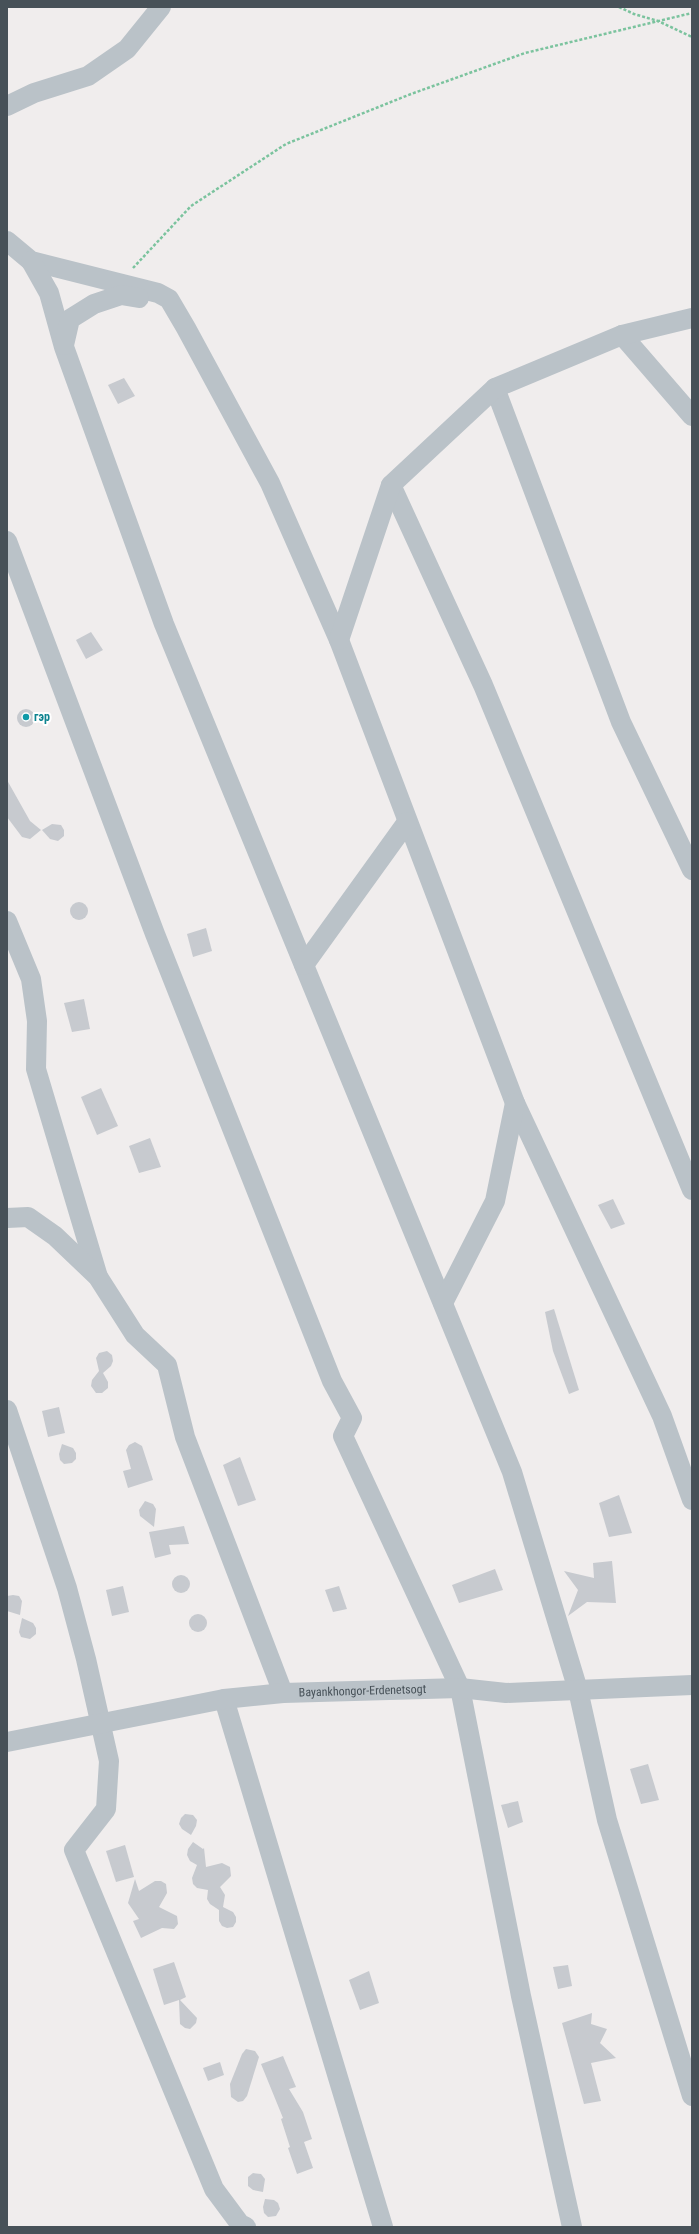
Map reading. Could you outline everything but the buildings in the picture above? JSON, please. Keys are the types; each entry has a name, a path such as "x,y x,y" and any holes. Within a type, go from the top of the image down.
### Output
{"street":[{"path":"7,106 34,93 88,76 128,49 161,7"},
{"path":"7,241 31,261 49,293 64,347 164,624 512,1472 578,1690 607,1820 692,2096"},
{"path":"31,261 158,293 169,299 270,483 339,640 514,1103 662,1416 692,1500"},
{"path":"64,347 70,319 94,304 121,295 153,301 186,328"},
{"path":"339,640 391,485 495,388 622,335 692,318"},
{"path":"622,335 692,416"},
{"path":"495,388 621,722 692,870"},
{"path":"391,485 483,685 690,1178"},
{"path":"7,541 154,934 332,1381 352,1418 343,1436 460,1688 521,1996 572,2227"},
{"path":"304,965 407,822"},
{"path":"7,921 31,979 37,1020 36,1070 98,1277"},
{"path":"443,1303 495,1201 514,1103"},
{"path":"7,1218 28,1216 55,1236 98,1277 135,1335 167,1365 185,1438 283,1693"},
{"path":"7,1410 67,1588 102,1725 109,1761 106,1809 74,1850 214,2189 240,2224 246,2227"},
{"name":"Bayankhongor-Erdenetsogt","path":"7,1742 102,1725 224,1699 283,1693 460,1688 506,1693 692,1685"},
{"path":"224,1699 383,2227"}],"path":[{"path":"619,7 634,14 658,21 692,37"},
{"path":"118,284 191,206 286,144 404,97 525,53 692,13"}],"place":[{"name":"гэр","path":"26,717"}]}
